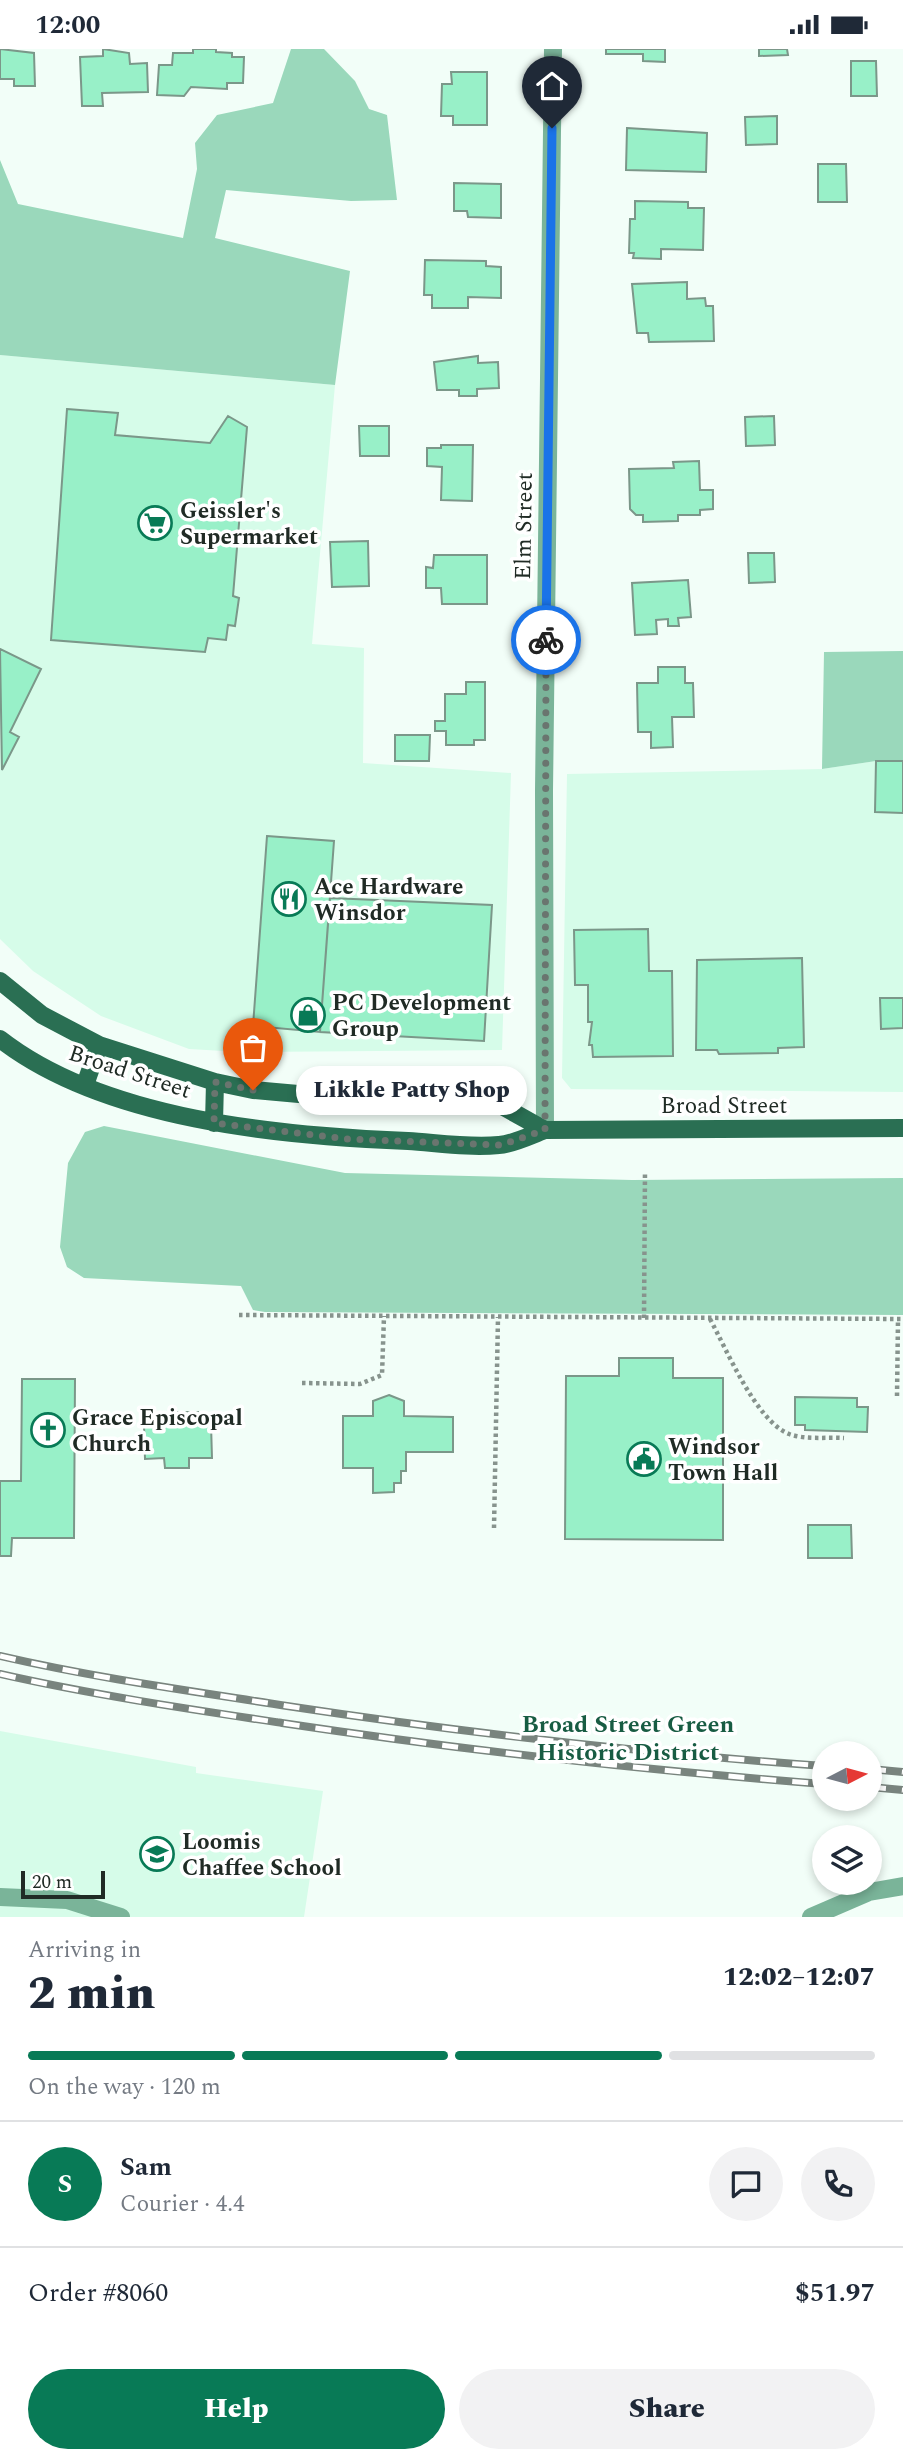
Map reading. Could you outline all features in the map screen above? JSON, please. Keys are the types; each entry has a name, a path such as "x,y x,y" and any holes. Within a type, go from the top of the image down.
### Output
{"main road":[{"name":"Broad Street","path":"0,981 42,1015 99,1045 215,1082 253,1090 343,1098 502,1106 545,1130"},
{"name":"Broad Street","path":"0,1039 27,1060 85,1085 159,1110 214,1123 348,1139 501,1145 545,1130 903,1128"},
{"path":"85,1085 99,1045"},
{"path":"214,1123 215,1082"}],"street":[{"name":"Elm Street","path":"545,1130 543,802 553,49"},
{"path":"811,1917 869,1892 903,1886"},
{"path":"0,1897 66,1900 121,1917"}],"path":[{"path":"644,1318 645,1171"},
{"path":"239,1315 900,1319 897,1396"},
{"path":"302,1383 360,1384 382,1374 383,1316"},
{"path":"494,1528 499,1317"},
{"path":"710,1318 757,1404 774,1423 789,1434 844,1438"}],"shaded area":[{"path":"291,49 324,49 355,81 369,109 387,115 397,200 351,201 226,190 215,238 350,271 335,385 0,355 0,160 18,204 183,238 197,169 195,143 217,115 273,103"},
{"path":"0,355 335,385 312,644 364,648 363,763 511,773 502,1050 241,1052 189,1049 101,1016 33,971 0,939"},
{"path":"903,651 903,761 876,761 822,769 824,652"},
{"path":"876,761 903,761 903,1092 571,1089 562,1078 567,774 822,769"},
{"path":"104,1126 345,1173 632,1180 903,1178 903,1315 265,1312 253,1310 241,1286 84,1278 67,1267 60,1247 68,1163 85,1132"},
{"name":"Loomis Chaffee School","path":"0,1731 196,1767 196,1773 323,1791 304,1917 0,1917"}],"building":[{"path":"0,49 34,53 35,86 14,86 14,79 0,79"},
{"path":"103,49 129,53 130,64 147,63 148,92 102,93 103,106 82,106 80,57 103,56"},
{"path":"193,49 216,49 216,52 232,53 232,57 244,57 243,83 227,83 227,89 191,87 184,96 157,95 159,65 172,65 173,53 193,53"},
{"path":"606,49 665,49 665,62 643,61 643,54 606,54"},
{"path":"759,49 787,49 788,55 759,56"},
{"path":"851,61 876,61 877,96 851,96"},
{"path":"451,72 487,72 487,125 453,125 453,116 441,116 442,84 452,84"},
{"path":"777,116 777,144 746,145 745,117"},
{"path":"627,128 707,133 706,172 626,170"},
{"path":"818,164 846,164 847,202 818,202"},
{"path":"454,183 501,184 501,218 468,217 467,211 454,211"},
{"path":"635,201 688,202 688,208 704,208 703,250 661,249 661,259 633,258 634,253 629,253 630,219 635,219"},
{"path":"425,260 486,261 486,266 501,267 501,298 468,297 468,308 432,308 432,295 424,295"},
{"path":"687,282 687,299 705,298 706,306 713,306 714,341 649,342 648,333 637,333 632,284"},
{"path":"478,356 478,363 498,362 499,388 477,389 477,396 459,396 459,390 437,390 434,362"},
{"path":"67,409 118,413 115,435 210,443 228,416 247,427 233,596 239,598 235,626 228,625 226,640 208,638 205,652 51,640"},
{"path":"774,416 775,445 746,446 745,417"},
{"path":"359,426 389,426 389,456 360,456"},
{"path":"441,445 473,445 472,501 441,500 442,467 427,466 427,448 441,448"},
{"path":"699,461 700,490 713,490 713,509 700,510 700,515 678,515 678,521 643,522 643,515 636,515 630,509 629,469 674,468 673,462"},
{"path":"368,541 369,586 332,587 330,542"},
{"path":"748,553 774,553 775,582 749,583"},
{"path":"434,555 487,555 487,604 442,604 441,588 426,588 426,567 433,568"},
{"path":"688,580 691,617 678,618 679,626 668,626 668,619 656,620 657,634 635,635 632,583"},
{"path":"0,649 41,669 10,732 19,737 2,770"},
{"path":"658,667 685,667 685,683 693,683 694,717 672,717 673,747 651,748 651,732 638,732 637,683 658,683"},
{"path":"466,682 485,682 485,740 474,740 474,745 446,745 446,731 435,731 435,721 445,721 445,694 466,694"},
{"path":"395,735 430,735 429,761 395,761"},
{"path":"876,761 903,761 903,813 875,812"},
{"path":"267,836 334,841 320,1032 253,1026"},
{"path":"330,898 492,905 484,1041 320,1032"},
{"path":"648,929 649,971 672,971 673,1056 593,1057 592,1045 589,1045 592,1022 588,1022 588,985 575,985 574,930"},
{"path":"802,958 804,1047 778,1048 778,1053 719,1054 717,1050 696,1050 697,960"},
{"path":"880,998 903,998 903,1028 881,1029"},
{"name":"Windsor Town Hall","path":"619,1358 673,1358 673,1378 723,1378 723,1540 565,1539 566,1376 619,1376"},
{"name":"Grace Episcopal Church","path":"22,1379 75,1379 74,1538 12,1538 11,1556 0,1556 0,1481 21,1481"},
{"path":"389,1395 404,1401 404,1416 453,1417 453,1452 406,1452 406,1471 401,1471 401,1483 394,1483 394,1492 373,1493 373,1468 343,1468 343,1416 373,1416 373,1401"},
{"path":"795,1397 857,1398 857,1407 868,1407 867,1432 805,1430 805,1425 795,1425"},
{"path":"171,1412 198,1412 198,1424 211,1424 212,1458 189,1458 189,1468 165,1468 164,1458 145,1459 144,1426 171,1426"},
{"path":"808,1525 851,1525 852,1558 808,1558"}],"railway":[{"path":"0,1656 143,1684 421,1725 622,1748 812,1765"},
{"path":"0,1674 141,1701 417,1742 620,1766 812,1783"},
{"path":"882,1770 903,1772"},
{"path":"882,1788 903,1790"}],"way so far":[{"path":"253,1090 215,1082 214,1123 348,1139 501,1145 545,1130 543,813 546,640"}],"place":[{"name":"Geissler's Supermarket","path":"155,523"},
{"name":"Ace Hardware Winsdor","path":"289,899"},
{"name":"PC Development Group","path":"308,1015"},
{"name":"Likkle Patty Shop","path":"253,1090"},
{"name":"Grace Episcopal Church","path":"48,1430"},
{"name":"Windsor Town Hall","path":"644,1459"},
{"name":"Loomis Chaffee School","path":"157,1854"}],"district":[{"name":"Broad Street Green Historic District","path":"628,1738"}],"route":[{"path":"546,640 552,128"}]}
